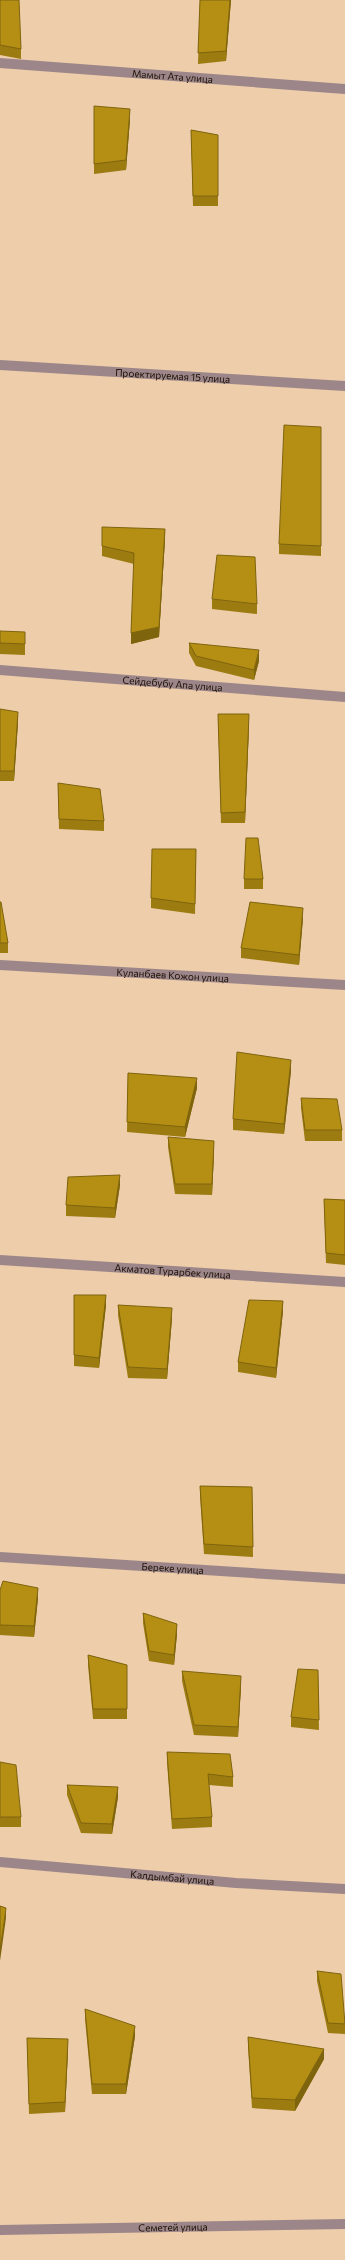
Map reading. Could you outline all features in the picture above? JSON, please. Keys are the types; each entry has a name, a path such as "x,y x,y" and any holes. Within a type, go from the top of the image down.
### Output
{"street":[{"name":"Мамыт Ата улица","path":"0,63 345,89"},
{"name":"Проектируемая 15 улица","path":"0,365 345,386"},
{"name":"Сейдебубу Апа улица","path":"0,670 345,697"},
{"name":"Куланбаев Кожон улица","path":"0,966 345,984"},
{"name":"Акматов Турарбек улица","path":"0,1260 345,1282"},
{"name":"Береке улица","path":"0,1557 345,1579"},
{"name":"Калдымбай улица","path":"0,1862 236,1883 345,1889"},
{"name":"Семетей улица","path":"0,2230 345,2224"}],"building":[{"path":"0,0 19,0 21,49 0,45"},
{"path":"200,0 230,0 226,51 198,53"},
{"path":"94,106 130,109 126,160 94,164"},
{"path":"191,130 218,135 218,196 193,196"},
{"path":"284,425 321,427 321,546 279,544"},
{"path":"102,527 165,529 159,627 131,633 134,553 102,546"},
{"path":"217,555 255,557 257,604 212,599"},
{"path":"0,631 25,632 25,644 0,643"},
{"path":"189,643 259,650 254,670 196,656"},
{"path":"0,709 18,712 14,771 0,771"},
{"path":"218,714 249,714 245,812 221,813"},
{"path":"58,783 100,789 104,821 59,819"},
{"path":"246,838 258,838 263,879 244,879"},
{"path":"152,849 196,849 195,904 151,898"},
{"path":"1,902 8,943 0,943"},
{"path":"250,902 303,908 299,955 241,948"},
{"path":"237,1052 291,1060 284,1124 233,1119"},
{"path":"128,1073 197,1078 185,1127 127,1122"},
{"path":"301,1098 337,1099 342,1130 305,1130"},
{"path":"168,1137 214,1141 212,1184 175,1184"},
{"path":"120,1175 115,1208 66,1205 68,1177"},
{"path":"324,1199 345,1200 345,1255 326,1253"},
{"path":"74,1295 106,1295 99,1358 74,1355"},
{"path":"249,1300 283,1301 276,1368 238,1362"},
{"path":"118,1305 172,1308 167,1369 128,1367"},
{"path":"200,1486 252,1487 253,1547 204,1544"},
{"path":"3,1581 38,1588 34,1626 0,1625 0,1590"},
{"path":"143,1613 177,1624 174,1655 149,1651"},
{"path":"88,1655 127,1665 127,1709 93,1709"},
{"path":"298,1669 318,1670 319,1720 291,1717"},
{"path":"182,1671 241,1676 238,1727 194,1725"},
{"path":"167,1752 230,1754 233,1777 208,1774 212,1817 172,1819"},
{"path":"0,1762 16,1765 21,1817 0,1817"},
{"path":"67,1785 118,1787 112,1824 81,1823"},
{"path":"0,1906 6,1908 0,1951"},
{"path":"317,1971 341,1974 345,2024 328,2023"},
{"path":"85,2009 135,2026 126,2084 92,2084"},
{"path":"248,2037 324,2049 295,2100 252,2098"},
{"path":"27,2038 68,2039 65,2102 29,2104"}]}
